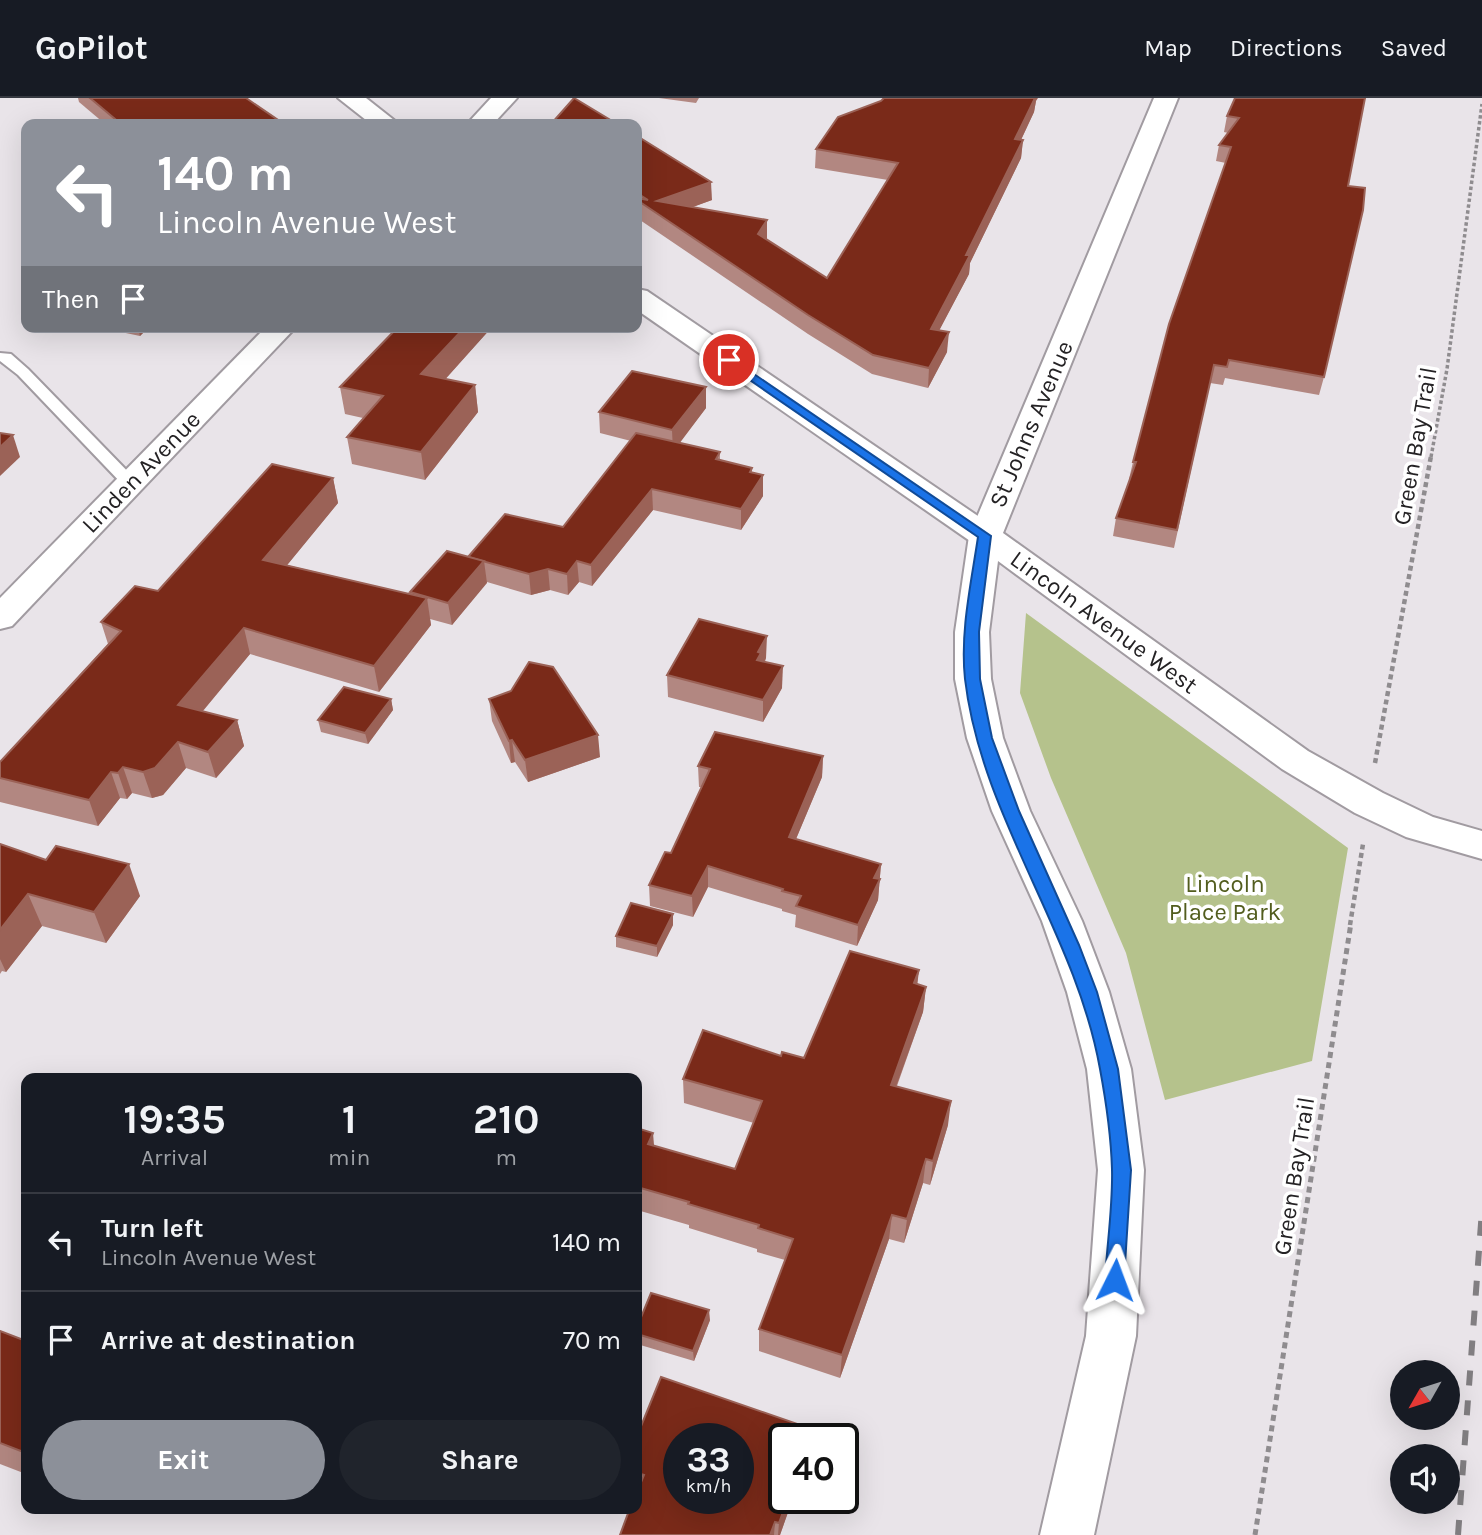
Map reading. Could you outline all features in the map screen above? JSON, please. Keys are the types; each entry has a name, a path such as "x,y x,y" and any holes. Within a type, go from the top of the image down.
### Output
{"street":[{"path":"350,98 380,119"},
{"path":"484,119 505,98"},
{"name":"St Johns Avenue","path":"1068,1535 1111,1336 1121,1170 1109,1069 1088,992 1062,921 1011,811 985,738 973,679 972,632 985,536 1166,98"},
{"name":"Lincoln Avenue West","path":"642,300 985,536 1295,760 1369,803 1420,827 1482,845"},
{"name":"Linden Avenue","path":"0,618 276,333"}],"lane":[{"path":"0,357 6,357 23,373 130,483"}],"path":[{"name":"Green Bay Trail","path":"1375,766 1447,369 1482,104"},
{"name":"Green Bay Trail","path":"1255,1535 1364,836"}],"green space":[{"name":"Lincoln Place Park","path":"1026,613 1348,848 1312,1061 1165,1100 1126,953 1051,778 1020,693"}],"building":[{"path":"90,98 246,98 277,119 115,119"},
{"path":"574,98 609,119 555,119"},
{"path":"884,98 1035,98 1015,139 1023,140 966,255 970,255 931,329 949,332 929,368 873,355 808,315 642,203 642,199 648,200 642,196 642,139 711,182 657,201 767,220 758,234 827,278 898,163 816,149 838,117"},
{"path":"1235,98 1365,98 1348,186 1365,188 1363,210 1324,377 1229,360 1227,367 1214,365 1177,530 1116,518 1136,462 1133,462 1169,324 1231,147 1219,145 1239,118 1227,116"},
{"path":"392,333 459,333 421,374 475,385 421,452 347,437 383,396 340,387"},
{"path":"632,371 706,387 672,430 599,412"},
{"path":"0,433 13,435 0,447"},
{"path":"636,433 720,452 716,459 752,468 750,472 763,475 741,509 652,489 591,565 577,561 567,574 548,569 529,574 468,557 505,514 563,527"},
{"path":"272,464 333,478 263,560 427,598 374,666 244,628 178,705 237,720 208,752 178,742 155,768 143,772 123,767 118,773 111,772 89,800 0,778 0,762 121,631 101,622 135,586 158,591"},
{"path":"447,551 484,561 448,603 410,592"},
{"path":"699,619 767,636 758,652 761,653 757,660 783,666 763,700 667,675"},
{"path":"529,662 553,667 598,735 525,760 512,740 509,741 489,699 511,691"},
{"path":"344,687 391,699 365,733 318,720"},
{"path":"715,732 823,756 789,837 881,864 874,878 880,879 858,925 796,906 801,896 708,866 692,896 649,885 665,852 671,853 710,769 698,766"},
{"path":"0,844 46,860 56,846 129,864 94,912 28,894 0,930"},
{"path":"631,903 673,914 657,946 616,936"},
{"path":"850,951 919,970 914,983 926,987 891,1085 951,1101 933,1161 926,1159 907,1219 892,1215 842,1355 759,1329 793,1239 758,1228 759,1225 642,1188 642,1130 653,1133 648,1144 735,1169 762,1101 683,1079 703,1030 781,1056 782,1052 804,1058"},
{"path":"651,1293 709,1310 693,1351 642,1336 642,1315"},
{"path":"0,1331 21,1339 21,1451 0,1443"},
{"path":"661,1377 795,1423 768,1423 768,1514 782,1514 779,1523 775,1522 770,1535 620,1535 628,1514 642,1514 642,1424"}],"railway":[{"path":"1458,1535 1482,1210"}],"route":[{"path":"729,360 985,536 972,632 973,679 985,738 1011,811 1071,945 1088,992 1109,1069 1121,1170 1115,1280"}]}
